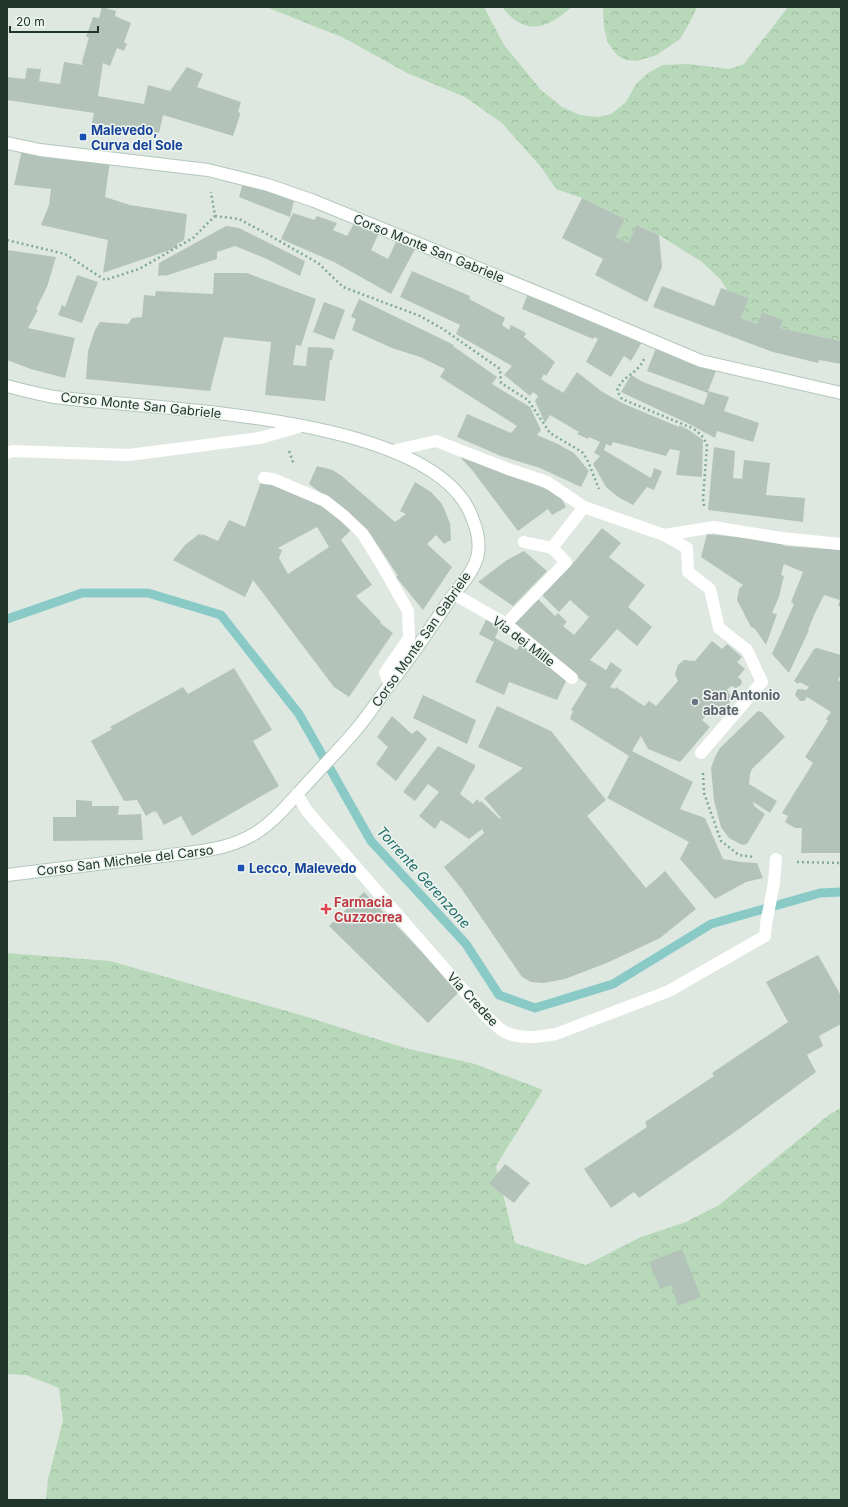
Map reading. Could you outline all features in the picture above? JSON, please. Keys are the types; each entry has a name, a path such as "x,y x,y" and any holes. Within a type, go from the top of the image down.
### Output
{"street":[{"name":"Corso Monte San Gabriele","path":"7,143 40,150 208,170 268,185 314,201 700,361 841,393"},
{"name":"Corso Monte San Gabriele","path":"7,386 52,396 222,412 355,437 392,451 433,471 449,483 462,498 471,514 478,534 478,554 470,573 408,662 357,729 297,794"},
{"path":"7,453 12,451 129,456 260,438 302,426"},
{"path":"392,451 436,441 508,469 547,482 584,507 664,534 687,548 688,572 710,589 718,628 747,650 762,682 701,753"},
{"path":"264,478 273,479 325,501 362,533 382,565 408,611 409,638 385,673 390,685"},
{"path":"552,548 584,507"},
{"path":"664,534 714,527 781,538 841,544"},
{"path":"506,624 566,562 552,548 524,542"},
{"name":"Via dei Mille","path":"454,594 506,624 572,678"},
{"name":"Corso San Michele del Carso","path":"7,875 217,849 236,843 253,834 273,820 297,794"},
{"name":"Via Credee","path":"297,794 308,811 486,1016 503,1031 520,1036 538,1038 556,1034 669,991 765,936 774,883 776,859"}],"path":[{"path":"208,170 215,216"},
{"path":"7,240 65,254 104,280 139,269 193,238 215,216"},
{"path":"215,216 239,219 318,263 343,287 420,316 443,329 500,369 501,383 528,400 550,433 582,452 587,459 610,516"},
{"path":"641,367 619,383 617,392 622,399 692,428 700,433 707,446 703,499 704,507 714,527"},
{"path":"701,753 704,793 721,841 739,855 804,863 841,863"}],"green space":[{"path":"266,7 484,7 504,45 541,90 562,107 580,115 598,117 611,114 626,102 636,84 648,73 663,65 688,64 729,69 744,64 788,7 841,7 841,341 780,328 783,320 762,312 757,324 741,318 749,298 728,291 720,279 702,262 659,235 638,225 628,243 616,237 625,219 582,198 556,189 541,167 502,123 465,97 407,73 344,38"},
{"path":"502,7 572,7 563,15 545,25 528,26 519,23"},
{"path":"603,7 697,7 680,39 657,55 637,61 626,60 617,55 608,43 604,27"},
{"path":"7,953 110,961 304,1016 405,1048 475,1064 543,1090 496,1166 515,1243 586,1265 641,1237 686,1222 719,1205 830,1114 841,1108 841,1500 46,1500 48,1479 63,1421 59,1388 26,1375 7,1374"}],"building":[{"path":"102,7 116,11 115,16 131,23 124,42 127,44 124,51 117,48 110,66 103,63 98,96 144,104 148,85 170,91 187,67 203,74 197,87 241,102 238,112 240,115 233,136 163,115 159,133 92,123 94,113 7,100 7,77 25,79 27,68 41,69 39,81 60,84 64,62 83,65 82,62 89,37 86,37 93,17 99,18"},
{"path":"22,150 110,161 105,197 130,205 187,214 184,240 177,244 178,246 170,250 103,273 108,240 41,225 49,205 51,189 14,185"},
{"path":"245,176 296,193 290,217 239,197"},
{"path":"582,198 625,219 616,237 628,243 637,225 659,235 662,267 647,302 595,275 603,259 562,238"},
{"path":"293,213 314,220 317,216 337,223 333,230 347,236 356,220 380,231 371,250 388,259 397,240 415,249 391,294 334,262 281,239"},
{"path":"226,226 239,228 305,261 300,276 267,259 235,246 217,252 217,259 165,276 158,276 159,263"},
{"path":"7,250 56,257 47,287 36,309 38,310 28,328 75,338 65,378 31,369 7,360"},
{"path":"412,271 470,296 469,299 505,318 502,325 509,330 511,325 526,333 524,337 555,362 546,376 544,374 541,379 563,393 577,372 601,391 622,403 689,430 703,440 702,477 676,475 680,451 670,449 666,456 613,442 611,446 606,444 604,450 651,478 654,468 662,471 654,490 647,487 633,505 618,497 606,487 593,464 600,456 594,453 600,442 577,434 579,432 550,415 545,423 535,401 538,396 533,392 530,396 504,375 512,366 456,334 460,325 400,297"},
{"path":"214,273 247,273 316,299 301,346 296,345 293,365 306,366 308,347 331,348 334,350 332,360 330,360 325,401 265,395 271,342 224,337 210,391 86,379 88,351 95,330 100,322 128,324 132,318 142,317 144,295 155,296 156,291 213,294"},
{"path":"77,275 98,282 82,323 58,315 62,305 65,307"},
{"path":"662,286 714,306 721,288 749,298 741,318 757,324 762,312 783,320 780,328 841,341 841,364 819,360 818,363 773,352 653,307"},
{"path":"529,291 643,340 631,361 624,356 611,377 586,362 598,339 594,337 593,339 522,309"},
{"path":"359,299 454,345 453,346 497,377 492,384 530,407 541,430 537,435 574,453 589,471 581,487 540,468 501,456 457,437 467,414 511,433 517,426 440,377 445,369 420,357 392,348 352,330 356,319 351,317"},
{"path":"324,302 345,310 334,340 313,332"},
{"path":"656,348 716,371 708,391 729,397 724,411 759,423 753,442 717,431 715,438 621,392 631,375 643,382 704,405 708,393 647,371"},
{"path":"714,447 735,451 733,478 742,479 744,460 770,463 766,495 805,498 803,522 708,510"},
{"path":"462,455 559,494 566,507 552,515 548,509 518,531 472,470 461,458"},
{"path":"317,466 333,470 343,477 395,522 406,514 400,511 415,482 431,492 442,504 450,523 451,540 444,544 436,535 427,544 452,567 423,610 396,577 398,576 369,532 309,484"},
{"path":"261,482 279,484 323,504 353,528 341,540 372,585 356,596 381,622 380,623 393,633 349,697 334,687 253,580 245,597 173,560 185,545 199,534 218,541 229,520 245,527","holes":["317,527 329,547 288,574 279,558 282,550 278,548"]},
{"path":"602,528 621,543 609,557 645,585 628,607 652,627 637,646 617,629 590,660 606,670 611,662 622,670 610,687 615,689 616,687 644,706 649,701 656,706 678,681 675,674 678,665 684,660 695,661 712,641 722,649 727,644 742,657 737,662 745,669 738,677 742,681 741,685 736,688 731,686 727,690 731,700 728,707 719,711 711,709 702,720 710,727 680,762 648,749 641,736 632,751 693,782 680,809 705,818 723,859 757,863 763,878 746,882 715,899 680,859 689,842 607,798 629,756 570,719 573,711 571,710 587,684 513,622 538,599 555,616 558,613 567,622 563,626 574,635 589,617 570,600 559,612 542,595 575,561"},
{"path":"707,534 757,539 775,542 786,546 841,550 841,607 838,606 840,600 824,595 789,673 772,654 794,604 791,602 803,572 784,564 781,575 784,576 779,597 772,613 777,614 766,645 755,629 751,627 737,600 739,589 743,585 701,557"},
{"path":"524,551 547,571 513,606 478,582 507,560"},
{"path":"489,614 503,619 495,638 517,650 522,640 567,679 557,700 509,682 504,695 475,682 494,642 479,634"},
{"path":"817,648 841,655 841,675 838,680 841,682 841,853 801,853 802,828 795,828 785,822 788,816 782,813 813,763 805,757 828,721 826,719 831,712 807,697 804,701 800,701 795,695 797,690 806,690 809,687 800,682 798,684 794,681 814,649"},
{"path":"234,668 272,730 253,741 279,786 192,836 181,816 164,825 156,811 155,813 154,811 146,816 137,800 124,801 91,741 112,729 110,727 183,687 188,694"},
{"path":"423,695 476,720 467,744 413,718"},
{"path":"497,706 551,731 606,800 587,816 646,888 665,871 696,909 660,938 609,962 565,979 543,983 531,982 522,977 461,888 444,867 484,833 482,829 469,839 441,820 435,829 419,816 439,792 428,784 415,801 403,792 438,746 475,765 460,794 473,804 477,799 480,803 481,801 500,819 501,818 484,798 523,768 478,747"},
{"path":"758,711 762,712 785,737 752,769 750,774 749,784 777,801 770,813 753,802 754,806 765,814 747,844 742,845 729,838 721,827 714,801 711,768 720,748"},
{"path":"392,716 412,734 417,730 427,739 396,781 376,764 388,747 377,737"},
{"path":"76,800 92,801 92,806 119,806 118,815 141,814 143,840 53,841 53,817 76,817"},
{"path":"364,892 460,991 428,1023 329,926"},
{"path":"818,955 841,994 841,1024 819,1036 823,1046 807,1055 816,1072 732,1134 639,1198 634,1192 611,1208 584,1169 647,1127 645,1122 714,1076 712,1073 788,1022 766,982"},
{"path":"505,1164 530,1183 514,1203 489,1184"},
{"path":"682,1249 701,1297 678,1306 671,1285 660,1289 649,1262"}],"waterway":[{"name":"Torrente Gerenzone","path":"7,619 82,593 148,593 221,615 299,714 371,841 466,944 499,995 535,1008 613,984 711,924 820,893 841,892"}],"place":[{"name":"Malevedo, Curva del Sole","path":"83,137"},
{"name":"San Antonio abate","path":"695,702"},
{"name":"Lecco, Malevedo","path":"241,868"},
{"name":"Farmacia Cuzzocrea","path":"326,909"}]}
